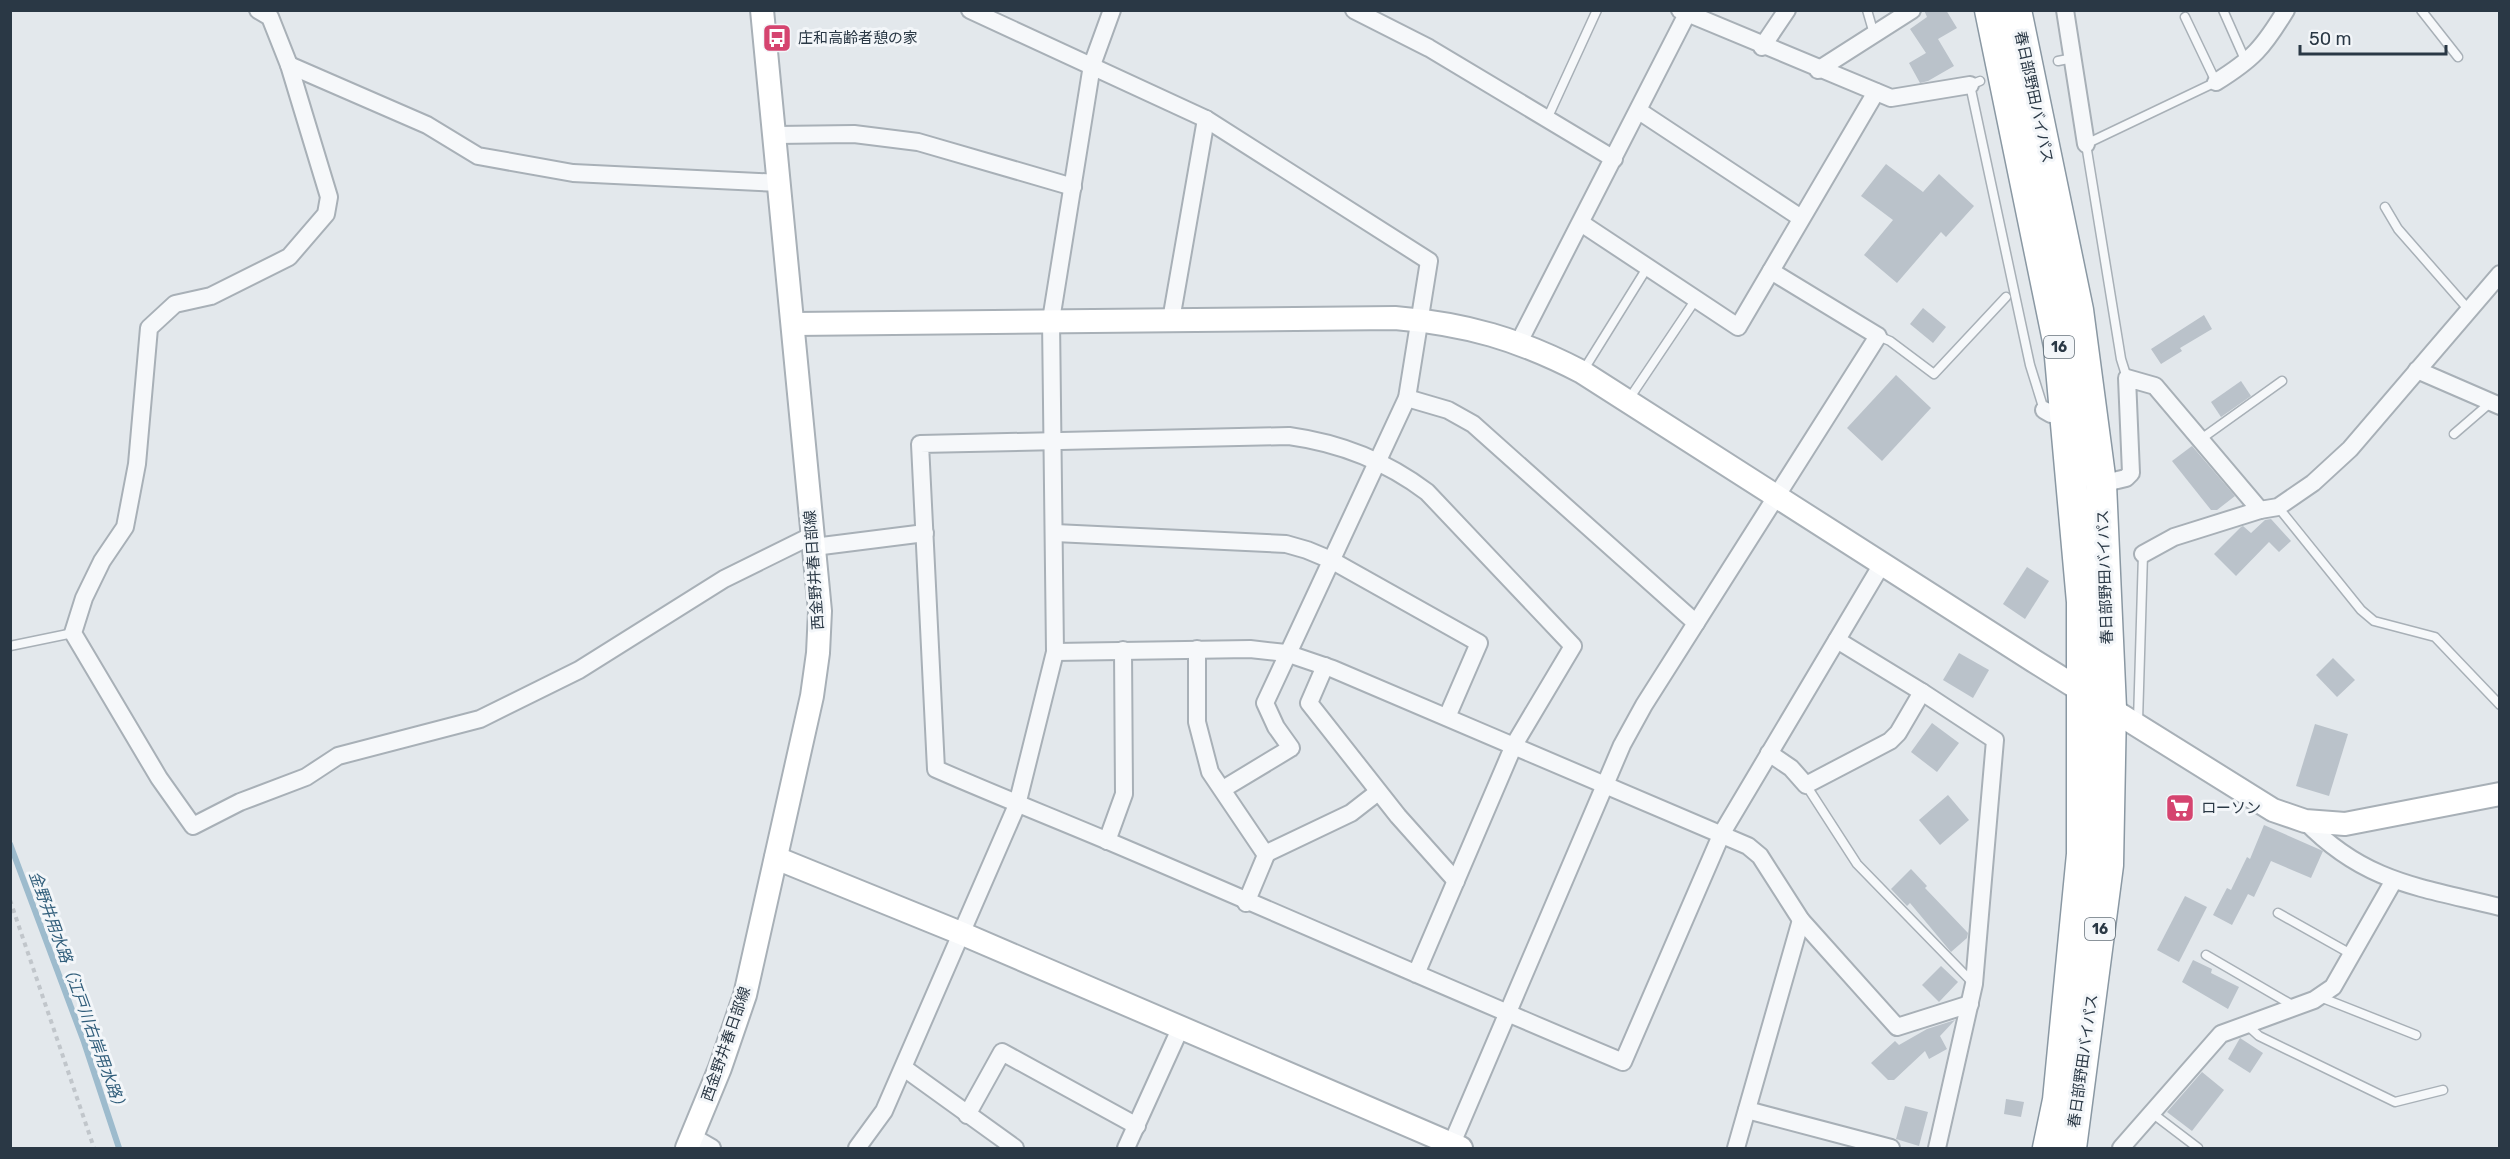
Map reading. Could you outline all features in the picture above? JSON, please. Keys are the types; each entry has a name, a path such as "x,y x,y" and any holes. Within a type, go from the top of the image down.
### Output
{"highway":[{"name":"春日部野田バイパス","path":"1990,10 2047,278 2055,412 2082,602 2082,854 2058,1100 2048,1149"},
{"name":"春日部野田バイパス","path":"2016,10 2078,310 2101,484 2110,708 2108,865 2071,1149"}],"street":[{"name":"西金野井春日部線","path":"697,1145 745,995 812,696 818,653 820,610 814,541 762,10"},
{"path":"970,10 1206,119 1429,261 1407,398 1286,653 1265,703 1276,727 1291,748 1223,789"},
{"path":"857,1149 884,1111 904,1068 1017,805 1055,652 1051,320 1092,65 1112,10"},
{"path":"1354,10 1430,48 1614,159"},
{"path":"1762,46 1787,10"},
{"path":"1818,70 1912,10"},
{"path":"2065,10 2066,59 2086,144"},
{"path":"2216,82 2246,63 2261,50 2286,10"},
{"path":"267,12 289,65 329,197 326,214 290,257 211,296 175,304 149,328 137,464 125,527 102,561 84,598 74,633 159,778 194,826 240,802 306,777 338,756 480,719 579,670 724,579 814,541 925,534"},
{"path":"1519,342 1689,13 1818,70 1891,98 1975,83"},
{"path":"289,65 427,125 478,156 573,173 780,183"},
{"path":"1581,223 1738,327 1876,93"},
{"path":"1639,111 1801,218"},
{"path":"1171,320 1206,119"},
{"path":"776,135 854,134 918,142 1073,187"},
{"path":"776,858 963,934 1454,1147 1507,1013 1603,784 1644,705 1878,336 1771,271"},
{"path":"2143,554 2174,537 2260,510 2278,507 2313,483 2350,449 2499,274"},
{"path":"794,324 1395,318 1482,331 1519,342 1582,372 1629,400 1882,564 2272,810 2305,821 2345,824 2499,794"},
{"path":"2417,370 2495,404"},
{"path":"2101,484 2126,478 2131,473 2127,378 2155,386 2260,510"},
{"path":"1407,398 1448,410 1473,424 1696,623"},
{"path":"1416,974 1514,745 1573,646 1427,492 1407,477 1378,461 1328,442 1289,436 920,444 936,769 1246,903 1623,1062 1722,833 1882,564"},
{"path":"1055,533 1286,544 1331,560 1479,644 1447,717"},
{"path":"1837,640 1995,740 1974,984 1937,1149"},
{"path":"1197,649 1197,722 1210,772 1265,854"},
{"path":"1055,652 1250,649 1286,653 1325,666 1748,846 1760,856 1801,920 1897,1027 1970,1004"},
{"path":"1107,841 1124,795 1123,650"},
{"path":"1325,666 1309,703 1378,792 1456,881"},
{"path":"1769,753 1791,768 1806,785 1890,741 1899,733 1922,692"},
{"path":"1246,903 1265,854 1351,813 1378,792"},
{"path":"2305,821 2326,843 2355,862 2393,882 2499,907"},
{"path":"2121,1149 2221,1034 2319,997 2333,987 2393,882"},
{"path":"1736,1149 1801,920"},
{"path":"1126,1149 1180,1029"},
{"path":"967,1115 1002,1052 1137,1126"},
{"path":"904,1068 1013,1148"},
{"path":"1747,1110 1891,1149"}],"lane":[{"path":"1547,119 1597,10"},
{"path":"1867,10 1874,34"},
{"path":"2223,10 2246,63"},
{"path":"2421,10 2458,57"},
{"path":"2127,378 2121,359 2086,144 2216,82 2185,17"},
{"path":"1975,83 2030,365 2055,412"},
{"path":"2385,207 2398,229 2469,310"},
{"path":"1582,372 1647,268"},
{"path":"1878,336 1890,341 1934,374 2006,297"},
{"path":"1629,400 1696,299"},
{"path":"2201,440 2282,381"},
{"path":"2454,434 2495,404"},
{"path":"2278,507 2361,610 2374,621 2435,637 2499,705"},
{"path":"2138,727 2143,554"},
{"path":"10,646 74,633"},
{"path":"1806,785 1857,864 1974,984"},
{"path":"2278,913 2351,954"},
{"path":"2206,955 2295,1007"},
{"path":"2319,997 2416,1035"},
{"path":"2246,1025 2259,1036 2395,1102 2443,1090"},
{"path":"2152,1113 2198,1149"}],"path":[{"path":"10,900 94,1149"}],"building":[{"path":"1924,10 1946,10 1957,28 1938,39 1954,66 1920,83 1909,63 1926,53 1910,29 1927,17"},
{"path":"1886,164 1923,192 1939,174 1974,206 1946,237 1941,232 1897,283 1864,255 1893,220 1861,196"},
{"path":"1923,308 1946,327 1933,343 1910,324"},
{"path":"2204,315 2212,329 2180,348 2182,351 2161,364 2151,349"},
{"path":"1896,375 1931,408 1882,461 1847,428"},
{"path":"2241,381 2251,396 2221,417 2211,402"},
{"path":"2192,446 2235,496 2217,510 2211,510 2172,461"},
{"path":"2271,519 2291,541 2279,552 2269,542 2236,576 2214,554 2241,527 2243,526 2251,533 2265,520"},
{"path":"2027,567 2049,581 2025,619 2003,604"},
{"path":"1959,653 1989,670 1973,698 1943,680"},
{"path":"2333,658 2355,680 2337,697 2316,675"},
{"path":"1932,723 1959,743 1937,772 1911,752"},
{"path":"2315,724 2348,734 2329,796 2296,786"},
{"path":"1948,795 1969,820 1940,845 1919,820"},
{"path":"2264,825 2323,851 2311,878 2271,861 2254,897 2248,894 2232,925 2213,915 2227,888 2231,890 2247,857 2250,859"},
{"path":"1911,869 1927,886 1925,888 1968,933 1967,938 1951,952 1910,903 1907,906 1891,889"},
{"path":"2185,896 2207,907 2179,962 2157,950"},
{"path":"2193,960 2212,969 2211,973 2239,987 2228,1009 2182,982"},
{"path":"1941,966 1958,982 1939,1002 1922,985"},
{"path":"1955,1020 1940,1036 1947,1049 1929,1059 1925,1051 1894,1080 1888,1080 1871,1063 1895,1041 1899,1045 1927,1029"},
{"path":"2240,1038 2263,1053 2250,1073 2228,1059"},
{"path":"2202,1072 2224,1090 2192,1131 2167,1112"},
{"path":"2006,1099 2024,1102 2021,1117 2004,1114"},
{"path":"1905,1106 1928,1112 1919,1146 1896,1139"}],"waterway":[{"name":"金野井用水路（江戸川右岸用水路）","path":"10,844 84,1042 119,1148"}],"place":[{"name":"庄和高齢者憩の家","path":"777,38"},
{"name":"ローソン","path":"2180,808"}]}
